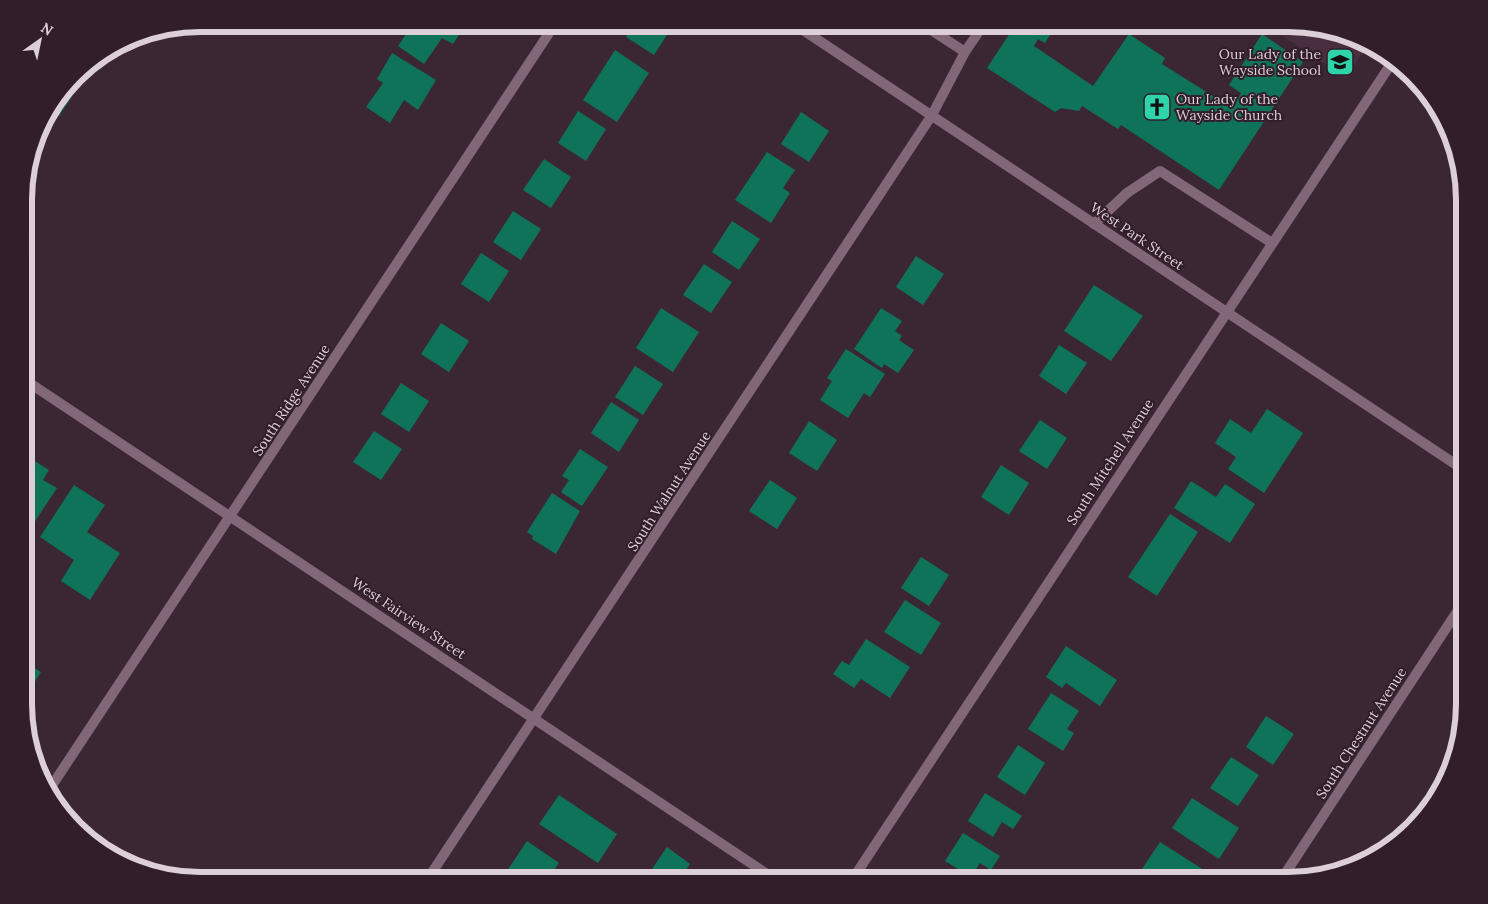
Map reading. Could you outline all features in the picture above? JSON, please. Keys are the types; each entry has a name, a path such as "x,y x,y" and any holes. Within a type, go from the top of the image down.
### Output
{"street":[{"name":"West Park Street","path":"807,32 1455,464"},
{"path":"935,32 965,52"},
{"name":"South Walnut Avenue","path":"433,872 932,115 965,52 978,32"},
{"name":"South Ridge Avenue","path":"53,784 232,516 549,33"},
{"name":"South Mitchell Avenue","path":"858,871 1389,66"},
{"path":"1094,224 1127,193 1160,171 1272,243"},
{"name":"West Fairview Street","path":"32,385 763,871"},
{"name":"South Chestnut Avenue","path":"1287,871 1455,615"}],"shaded area":[{"name":"Our Lady of the Wayside School","path":"1277,32 1310,34 1331,38 1364,51 1346,78"}],"building":[{"name":"Our Lady of the Wayside Church","path":"1052,32 1045,43 1038,39 1034,46 1093,86 1129,34 1165,58 1162,64 1232,108 1241,93 1229,85 1262,34 1303,62 1219,190 1121,125 1118,129 1082,106 1079,111 1061,108 1055,112 987,68 1010,33"},
{"path":"407,33 460,33 453,44 442,38 424,64 398,46"},
{"path":"629,33 668,33 654,55 626,37"},
{"path":"615,50 649,73 617,122 583,100"},
{"path":"392,53 436,80 418,110 404,100 390,123 366,107 383,83 377,79"},
{"path":"80,84 59,116 56,114"},
{"path":"578,111 606,129 586,161 558,143"},
{"path":"801,112 829,131 809,162 781,144"},
{"path":"767,152 795,170 783,188 790,193 771,223 735,200"},
{"path":"544,159 571,177 551,208 523,190"},
{"path":"513,211 541,229 521,260 493,242"},
{"path":"732,221 760,239 739,270 712,252"},
{"path":"481,253 509,271 489,302 461,284"},
{"path":"916,256 944,274 923,305 896,287"},
{"path":"704,264 732,282 711,313 683,295"},
{"path":"1094,285 1143,316 1111,361 1064,331"},
{"path":"661,308 699,332 673,372 636,348"},
{"path":"881,308 902,321 895,331 902,336 899,340 914,350 898,373 884,364 882,368 854,349"},
{"path":"441,323 469,341 449,372 421,354"},
{"path":"1059,345 1087,363 1066,394 1039,376"},
{"path":"846,349 885,374 870,397 864,393 848,418 820,400 832,381 827,378"},
{"path":"635,366 663,384 643,415 615,397"},
{"path":"401,383 429,401 409,432 381,414"},
{"path":"611,402 639,420 619,452 591,433"},
{"path":"1267,409 1303,433 1264,493 1228,469 1236,457 1215,443 1230,419 1251,433"},
{"path":"1040,420 1067,438 1047,469 1019,451"},
{"path":"809,421 837,440 817,471 789,453"},
{"path":"374,431 402,449 381,480 353,462"},
{"path":"580,449 608,467 582,506 561,492 569,480 562,476"},
{"path":"32,459 49,470 43,480 57,488 32,526"},
{"path":"1001,465 1029,483 1009,515 981,497"},
{"path":"770,480 797,498 777,529 749,511"},
{"path":"1191,481 1216,497 1225,484 1255,504 1230,543 1174,508"},
{"path":"74,485 105,505 87,532 120,553 90,600 61,581 74,560 40,537"},
{"path":"552,493 580,511 556,554 532,539 533,536 527,532"},
{"path":"1170,514 1198,532 1157,596 1128,577"},
{"path":"921,557 949,575 929,606 901,588"},
{"path":"905,600 941,623 921,655 884,632"},
{"path":"866,639 910,667 890,698 861,679 854,688 833,674 842,661 849,665"},
{"path":"1066,646 1117,680 1100,706 1066,683 1062,688 1046,677"},
{"path":"32,666 41,672 32,686"},
{"path":"1051,693 1079,711 1067,729 1074,733 1063,751 1028,729"},
{"path":"1266,716 1294,734 1273,765 1246,747"},
{"path":"1018,745 1045,763 1025,795 997,777"},
{"path":"1231,757 1259,775 1238,806 1210,788"},
{"path":"985,793 1022,816 1013,829 1002,822 993,837 968,821"},
{"path":"559,795 617,834 598,863 539,824"},
{"path":"1192,798 1239,828 1219,859 1172,828"},
{"path":"963,833 1000,856 991,870 980,863 975,871 962,871 945,861"},
{"path":"527,841 559,863 553,872 507,872"},
{"path":"1160,842 1206,871 1141,871"},
{"path":"667,847 690,864 685,872 650,872"}],"place":[{"name":"Our Lady of the Wayside School","path":"1340,62"},
{"name":"Our Lady of the Wayside Church","path":"1157,107"}]}
